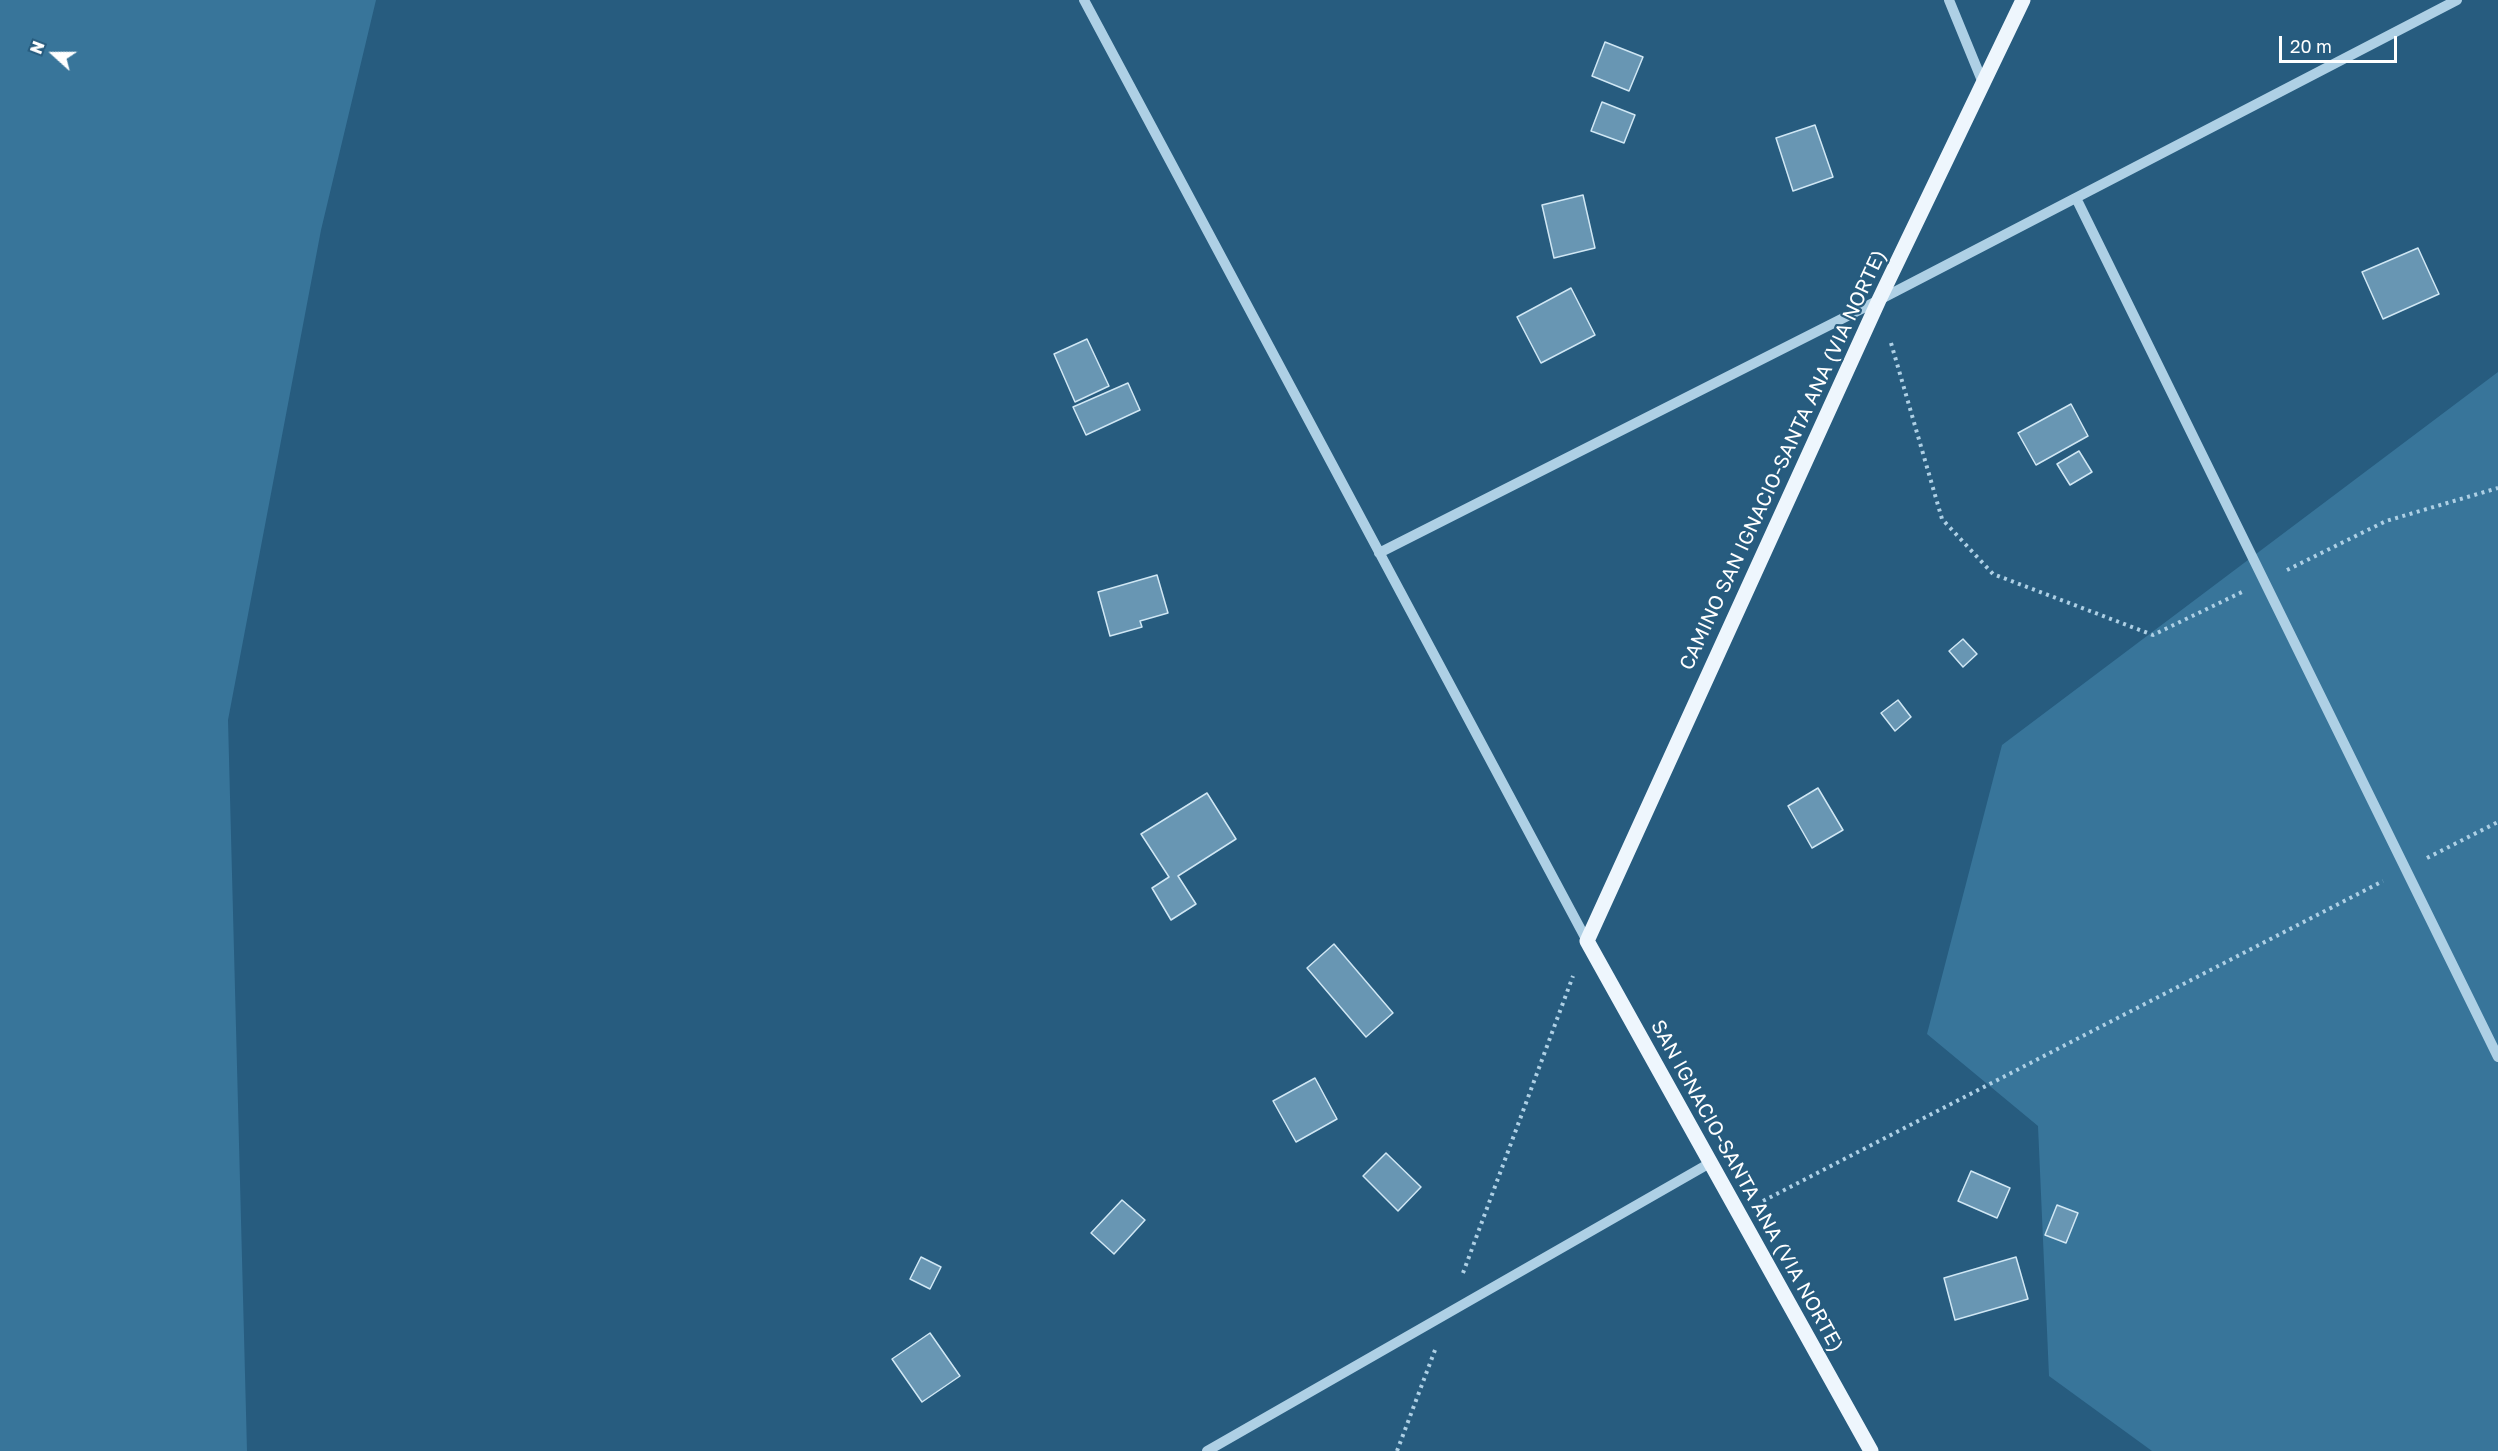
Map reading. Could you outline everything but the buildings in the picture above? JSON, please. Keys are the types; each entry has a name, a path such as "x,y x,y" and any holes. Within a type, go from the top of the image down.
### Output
{"main road":[{"name":"CAMINO SAN IGNACIO-SANTA ANA (VIA NORTE)","path":"1587,941 1879,300 2023,0"},
{"name":"SAN IGNACIO-SANTA ANA (VIA NORTE)","path":"1587,941 1871,1451"}],"street":[{"path":"1084,0 1587,941"},
{"path":"1949,0 1983,83"},
{"path":"1379,553 1879,300 2457,0"},
{"path":"2076,198 2498,1057"},
{"path":"1207,1451 1710,1163"}],"path":[{"path":"1879,300 1942,519 1993,574 2153,635 2386,521 2498,488"},
{"path":"1738,1214 2498,822"},
{"path":"1397,1451 1587,941"}],"shaded area":[{"path":"0,0 376,0 321,230 228,720 247,1451 0,1451"},
{"path":"2498,372 2498,1451 2152,1451 2049,1376 2038,1126 1927,1034 2002,745"}]}
